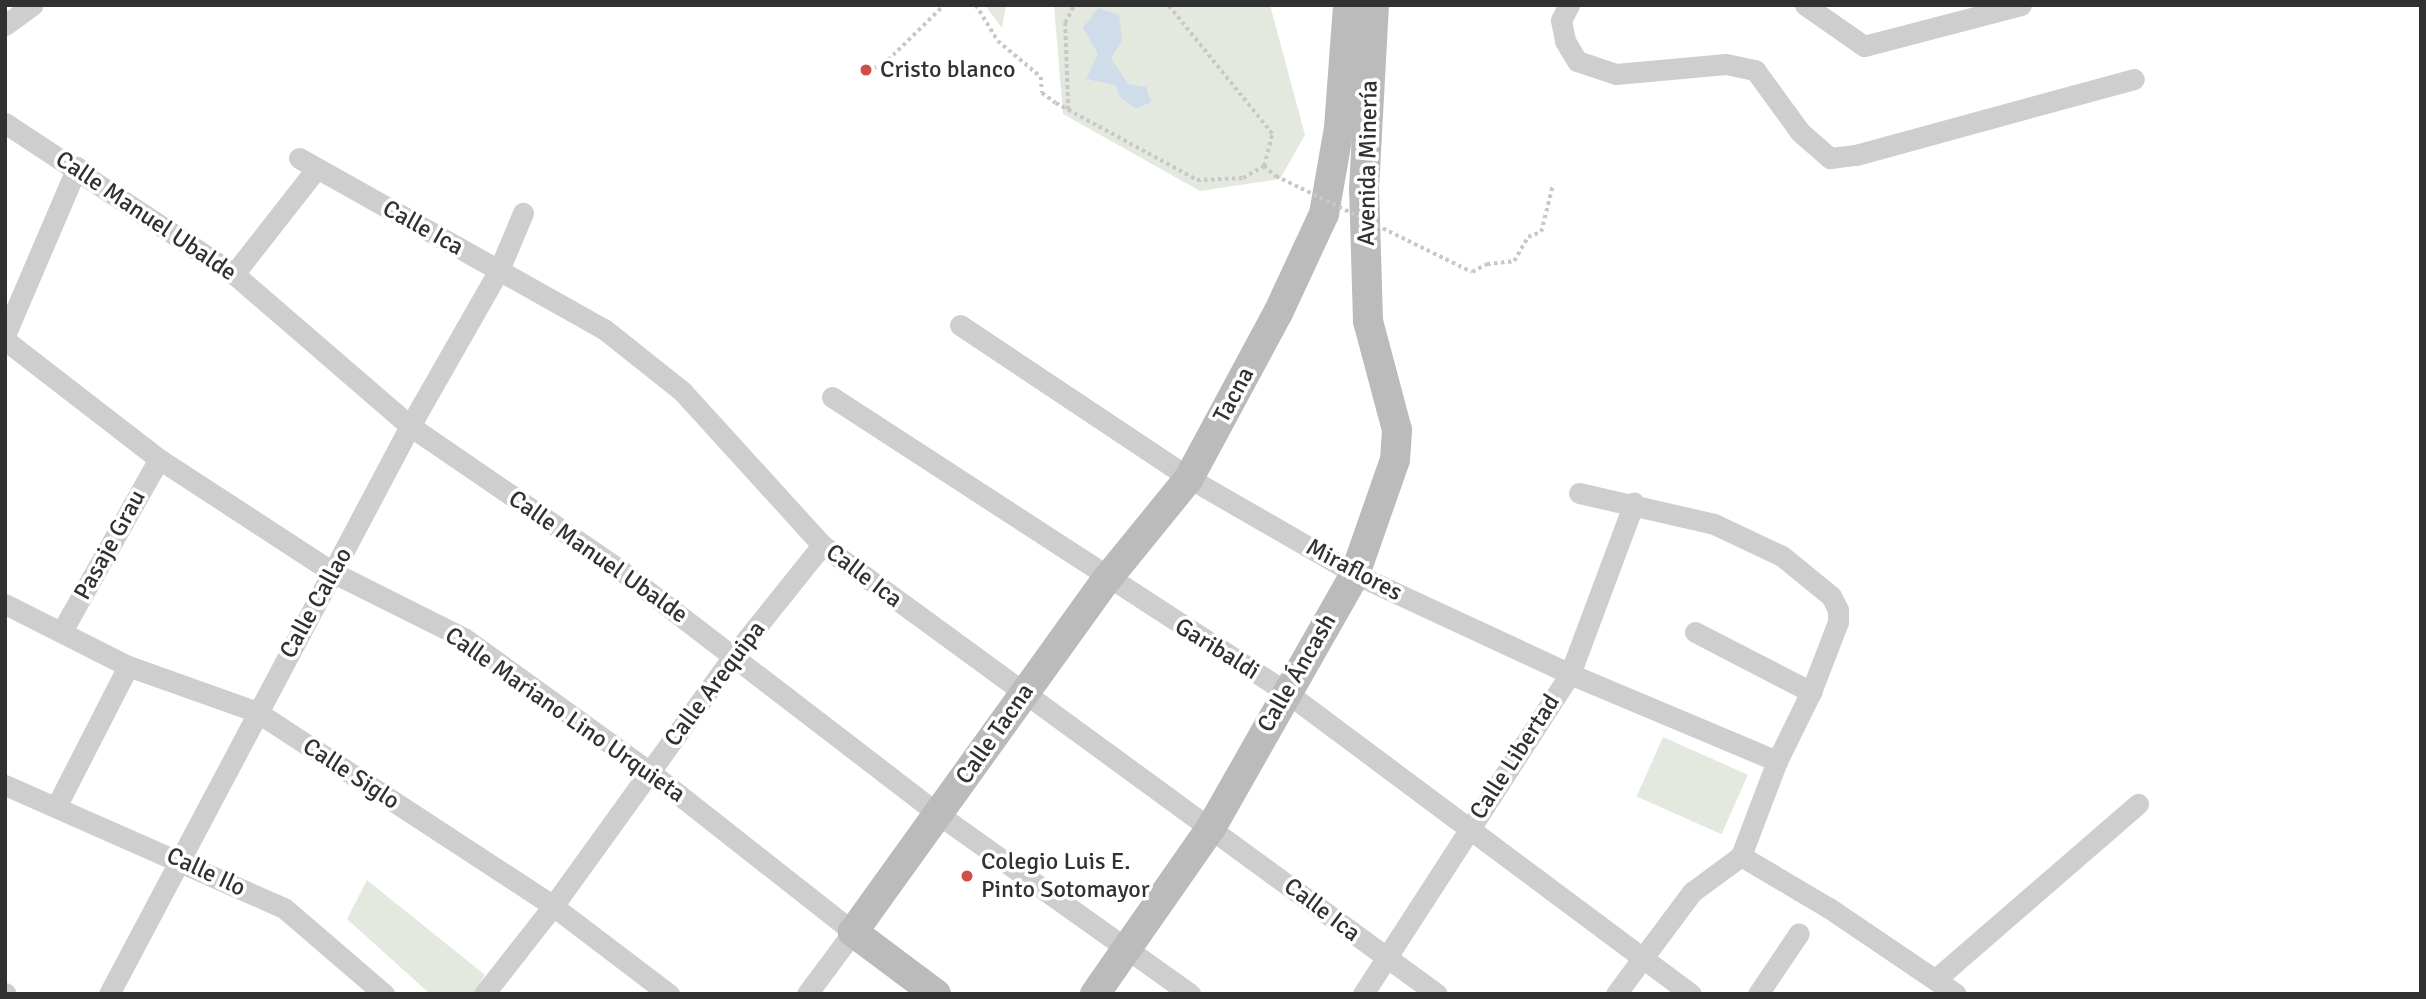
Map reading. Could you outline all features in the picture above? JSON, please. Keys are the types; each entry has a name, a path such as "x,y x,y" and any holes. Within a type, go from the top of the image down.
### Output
{"main road":[{"name":"Avenida Minería","path":"1278,313 1324,214 1339,128 1348,5"},
{"name":"Avenida Minería","path":"1368,321 1364,189 1374,5"},
{"name":"Tacna","path":"1189,478 1278,313"},
{"name":"Calle Áncash","path":"1095,994 1212,826 1354,574 1395,460 1397,429 1368,321"},
{"name":"Calle Tacna","path":"853,932 1107,579 1189,478"},
{"name":"Calle Mariano Lino Urquieta","path":"853,932 936,994"}],"street":[{"path":"5,25 33,5"},
{"path":"1569,5 1561,20 1565,41 1577,61 1616,74 1726,64 1755,70 1800,132 1830,158 2134,79"},
{"path":"1805,5 1864,46 2021,5"},
{"name":"Calle Manuel Ubalde","path":"5,123 76,167 234,274 410,426 619,569 938,814 1129,947 1190,994"},
{"name":"Calle Ica","path":"234,274 308,163 604,329 652,365 822,545 1023,695 1212,826 1385,958 1437,994"},
{"path":"5,337 76,167"},
{"name":"Calle Callao","path":"109,994 410,426 499,270 523,213"},
{"name":"Miraflores","path":"960,325 1189,478 1354,574 1570,674 1777,761"},
{"name":"Calle Mariano Lino Urquieta","path":"5,337 159,459 334,573 464,638 650,772 853,932"},
{"name":"Garibaldi","path":"832,397 1107,579 1286,692 1691,994"},
{"name":"Pasaje Grau","path":"62,631 159,459"},
{"path":"1579,493 1634,503 1714,524 1782,556 1831,596 1838,622 1811,692 1777,761 1741,856 1692,892 1639,957 1616,994"},
{"name":"Calle Libertad","path":"1363,994 1467,829 1570,674 1634,503"},
{"name":"Calle Arequipa","path":"484,994 554,906 734,655 822,545"},
{"name":"Calle Siglo","path":"5,604 128,666 257,712 554,906 669,994"},
{"path":"1695,632 1811,692"},
{"path":"56,807 128,666"},
{"name":"Calle Ilo","path":"5,785 181,859 284,908 384,994"},
{"path":"1937,978 2138,804"},
{"path":"1741,856 1937,978 1956,994"},
{"name":"Calle Tacna","path":"807,994 853,932"},
{"path":"1758,994 1800,933"}],"path":[{"path":"866,70 883,65 944,5"},
{"path":"976,5 998,41 1041,77 1042,93 1068,110 1197,180 1243,178 1264,166 1272,134 1168,5"},
{"path":"1068,110 1065,23 1074,5"},
{"path":"1264,166 1276,176 1472,272 1487,264 1514,261 1528,237 1541,232 1553,184"}],"shaded area":[{"path":"985,5 1006,5 1002,28"},
{"path":"1054,5 1270,5 1305,135 1280,179 1200,191 1063,114"},
{"path":"1663,737 1748,775 1722,834 1637,796"},
{"path":"367,880 485,975 473,994 430,994 347,919"}],"water":[{"path":"1098,8 1119,15 1122,40 1111,58 1128,84 1146,87 1151,102 1136,109 1120,97 1115,85 1086,79 1098,54 1083,28"}],"place":[{"name":"Cristo blanco","path":"866,70"},
{"name":"Colegio Luis E. Pinto Sotomayor","path":"967,876"}]}
